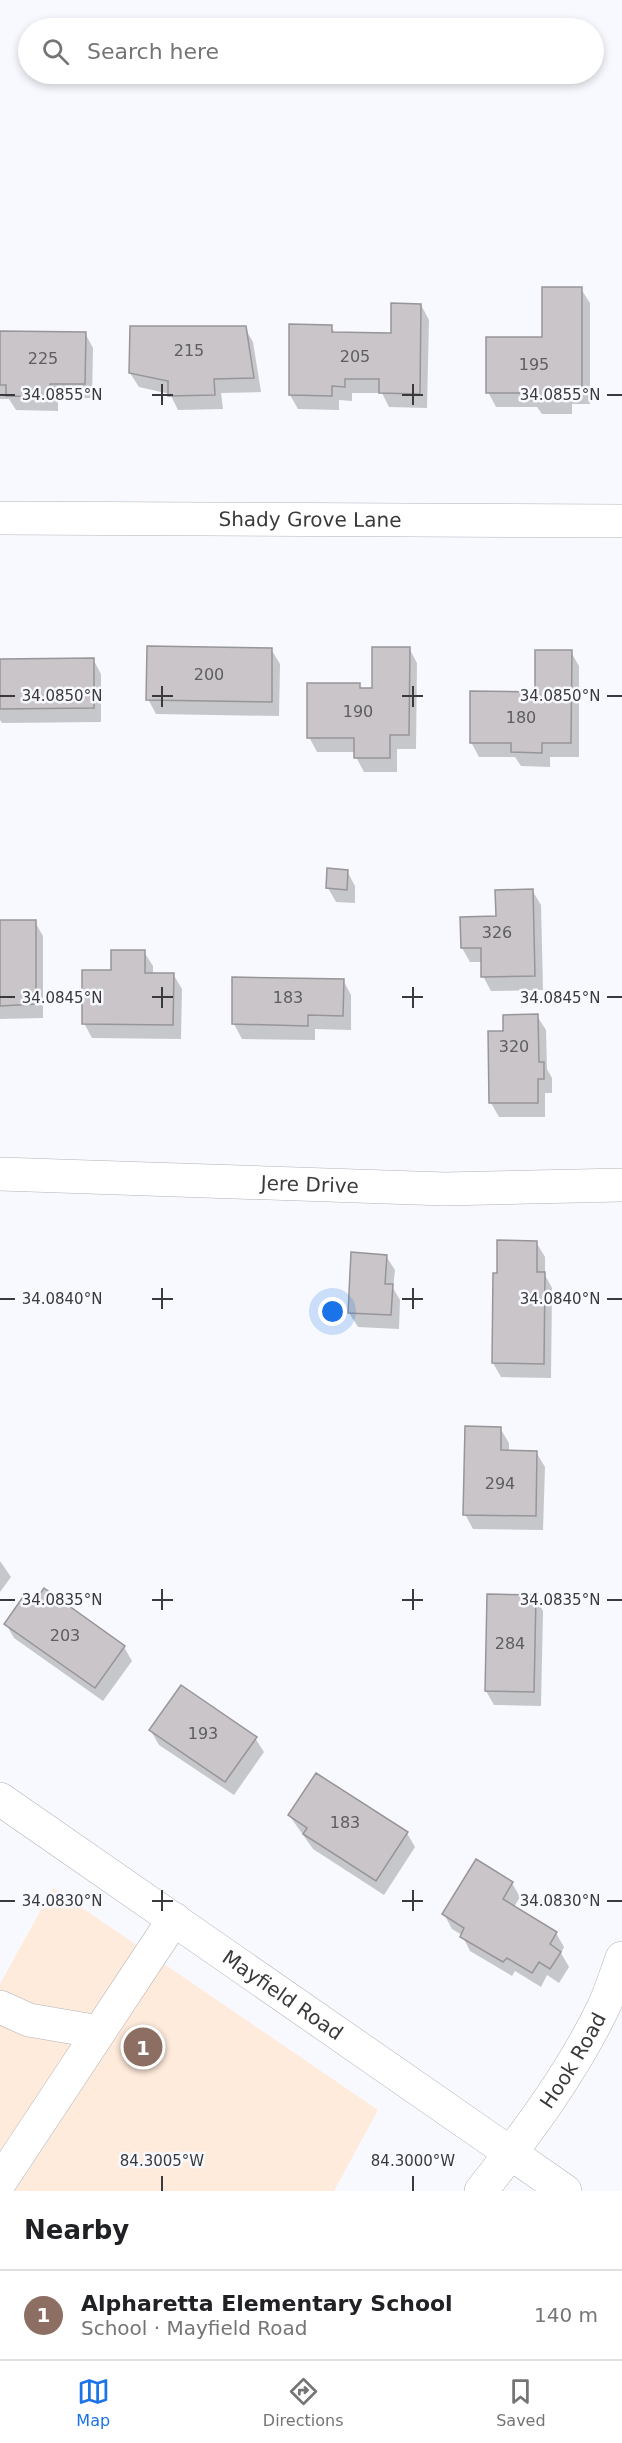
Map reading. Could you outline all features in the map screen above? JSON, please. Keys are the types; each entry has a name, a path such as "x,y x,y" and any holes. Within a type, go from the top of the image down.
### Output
{"street":[{"name":"Shady Grove Lane","path":"0,518 622,521"},
{"name":"Jere Drive","path":"0,1174 445,1189 622,1185"},
{"name":"Mayfield Road","path":"0,1798 565,2191"},
{"path":"0,2182 174,1919"},
{"name":"Hook Road","path":"481,2191 568,2072 604,2005 622,1958"},
{"path":"0,2007 29,2020 99,2032"}],"shaded area":[{"path":"53,1888 378,2110 334,2191 0,2191 0,1984"}],"building":[{"path":"542,287 582,287 582,390 564,390 564,400 532,400 532,393 486,393 486,337 542,337"},
{"path":"391,303 421,304 420,394 379,393 379,379 345,379 345,387 332,386 332,396 289,395 289,324 332,325 332,332 391,333"},
{"path":"130,326 246,326 254,378 214,379 215,395 168,396 168,381 129,373"},
{"path":"0,331 86,332 85,384 50,384 50,397 6,396 6,385 0,385"},
{"path":"147,646 272,648 272,702 146,700"},
{"path":"372,647 410,647 409,735 390,735 390,758 354,758 354,738 307,738 307,683 360,683 360,688 372,688"},
{"path":"535,650 572,650 571,743 542,743 542,753 511,752 511,743 470,743 470,691 535,692"},
{"path":"94,658 94,708 0,709 0,659"},
{"path":"327,868 348,870 347,890 326,888"},
{"path":"533,889 535,976 481,977 481,948 461,948 460,917 496,916 495,890"},
{"path":"0,920 36,920 36,1004 0,1006"},
{"path":"111,950 145,950 145,973 174,973 173,1025 82,1024 82,970 111,970"},
{"path":"232,977 344,979 343,1016 308,1015 308,1026 232,1024"},
{"path":"538,1014 539,1062 544,1062 544,1079 538,1079 538,1103 489,1103 488,1031 503,1031 503,1015"},
{"path":"497,1240 537,1241 537,1272 545,1272 544,1364 492,1363 493,1273 497,1273"},
{"path":"351,1252 387,1255 385,1284 393,1284 391,1315 348,1313"},
{"path":"465,1426 501,1427 501,1450 537,1451 536,1516 463,1515"},
{"path":"44,1588 125,1646 95,1688 4,1624 25,1594 35,1601"},
{"path":"487,1594 536,1595 534,1692 485,1691"},
{"path":"181,1685 257,1737 225,1782 149,1730"},
{"path":"316,1773 408,1832 376,1881 303,1834 307,1828 288,1815"},
{"path":"476,1859 513,1882 503,1899 557,1932 550,1944 561,1952 550,1969 539,1962 532,1973 507,1958 503,1962 460,1937 464,1928 442,1914"}],"place":[{"name":"Alpharetta Elementary School","path":"143,2047"}]}
